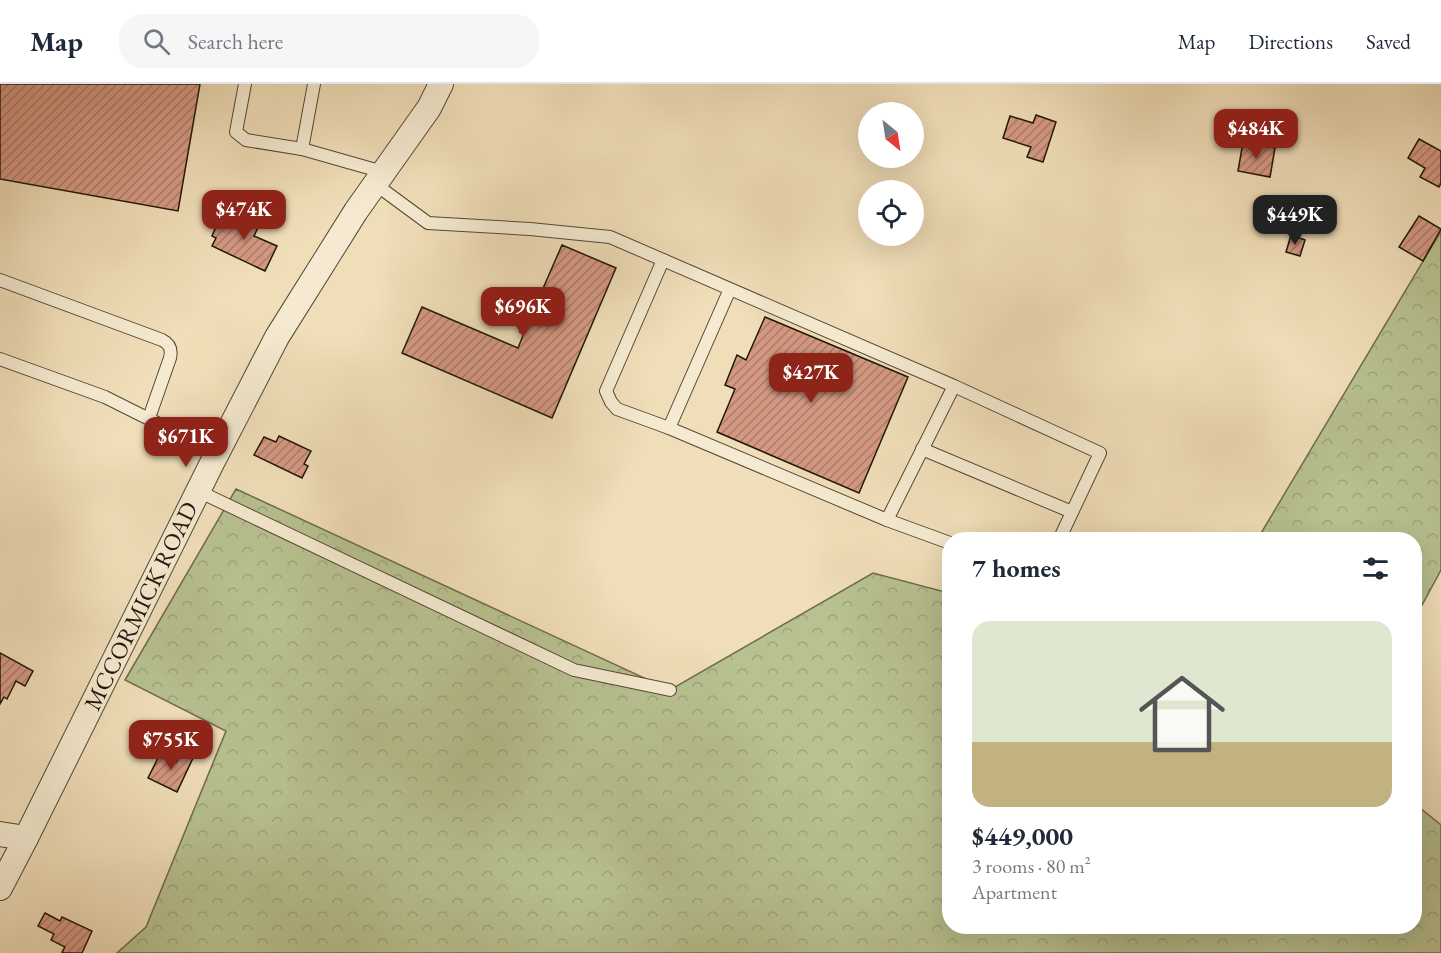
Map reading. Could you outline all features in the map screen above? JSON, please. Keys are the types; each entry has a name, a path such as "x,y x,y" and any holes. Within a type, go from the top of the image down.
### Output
{"street":[{"name":"MCCORMICK ROAD","path":"0,888 217,453 277,338 356,211 429,108 441,84"},
{"path":"0,834 26,838"}],"lane":[{"path":"245,84 236,132 246,140 302,149 379,178 428,222 610,237 954,386 1100,453 1063,532"},
{"path":"302,149 314,84"},
{"path":"663,260 606,391 617,409 669,428 887,520 942,540"},
{"path":"0,280 162,339 168,344 171,352 170,358 149,418"},
{"path":"669,428 730,289"},
{"path":"0,359 105,397 217,453"},
{"path":"887,520 954,386"},
{"path":"922,449 1072,512"},
{"path":"198,491 574,670 670,690"}],"green space":[{"path":"1441,231 1441,570 1422,605 1422,532 1262,532"},
{"path":"236,489 670,690 873,573 942,591 942,934 1422,934 1422,810 1441,825 1441,953 117,953 146,927 226,731 125,680"}],"building":[{"path":"0,84 200,84 178,211 0,179"},
{"path":"1036,115 1056,122 1043,162 1027,157 1031,147 1003,138 1010,116 1033,123"},
{"path":"1419,139 1441,151 1439,187 1420,177 1425,168 1408,158"},
{"path":"1243,142 1275,148 1270,177 1238,171"},
{"path":"246,209 257,215 255,218 261,221 254,236 277,246 265,271 212,246 216,238 212,236 219,220 233,227 240,212 244,215"},
{"path":"1419,216 1441,229 1423,261 1399,247"},
{"path":"1291,235 1305,240 1300,256 1286,252"},
{"path":"562,245 616,268 552,418 402,353 422,307 518,348 524,333 520,332 526,317 530,318"},
{"path":"765,317 908,377 859,493 717,432 735,389 725,385 737,355 746,360"},
{"path":"279,436 311,451 304,464 308,466 302,478 254,455 264,437 276,442"},
{"path":"0,653 33,671 25,686 16,681 7,699 4,697 0,704"},
{"path":"180,752 193,758 177,792 148,778 160,754 176,762"},
{"path":"45,913 60,921 62,917 92,931 82,953 62,952 65,947 51,940 54,934 38,926"}]}
